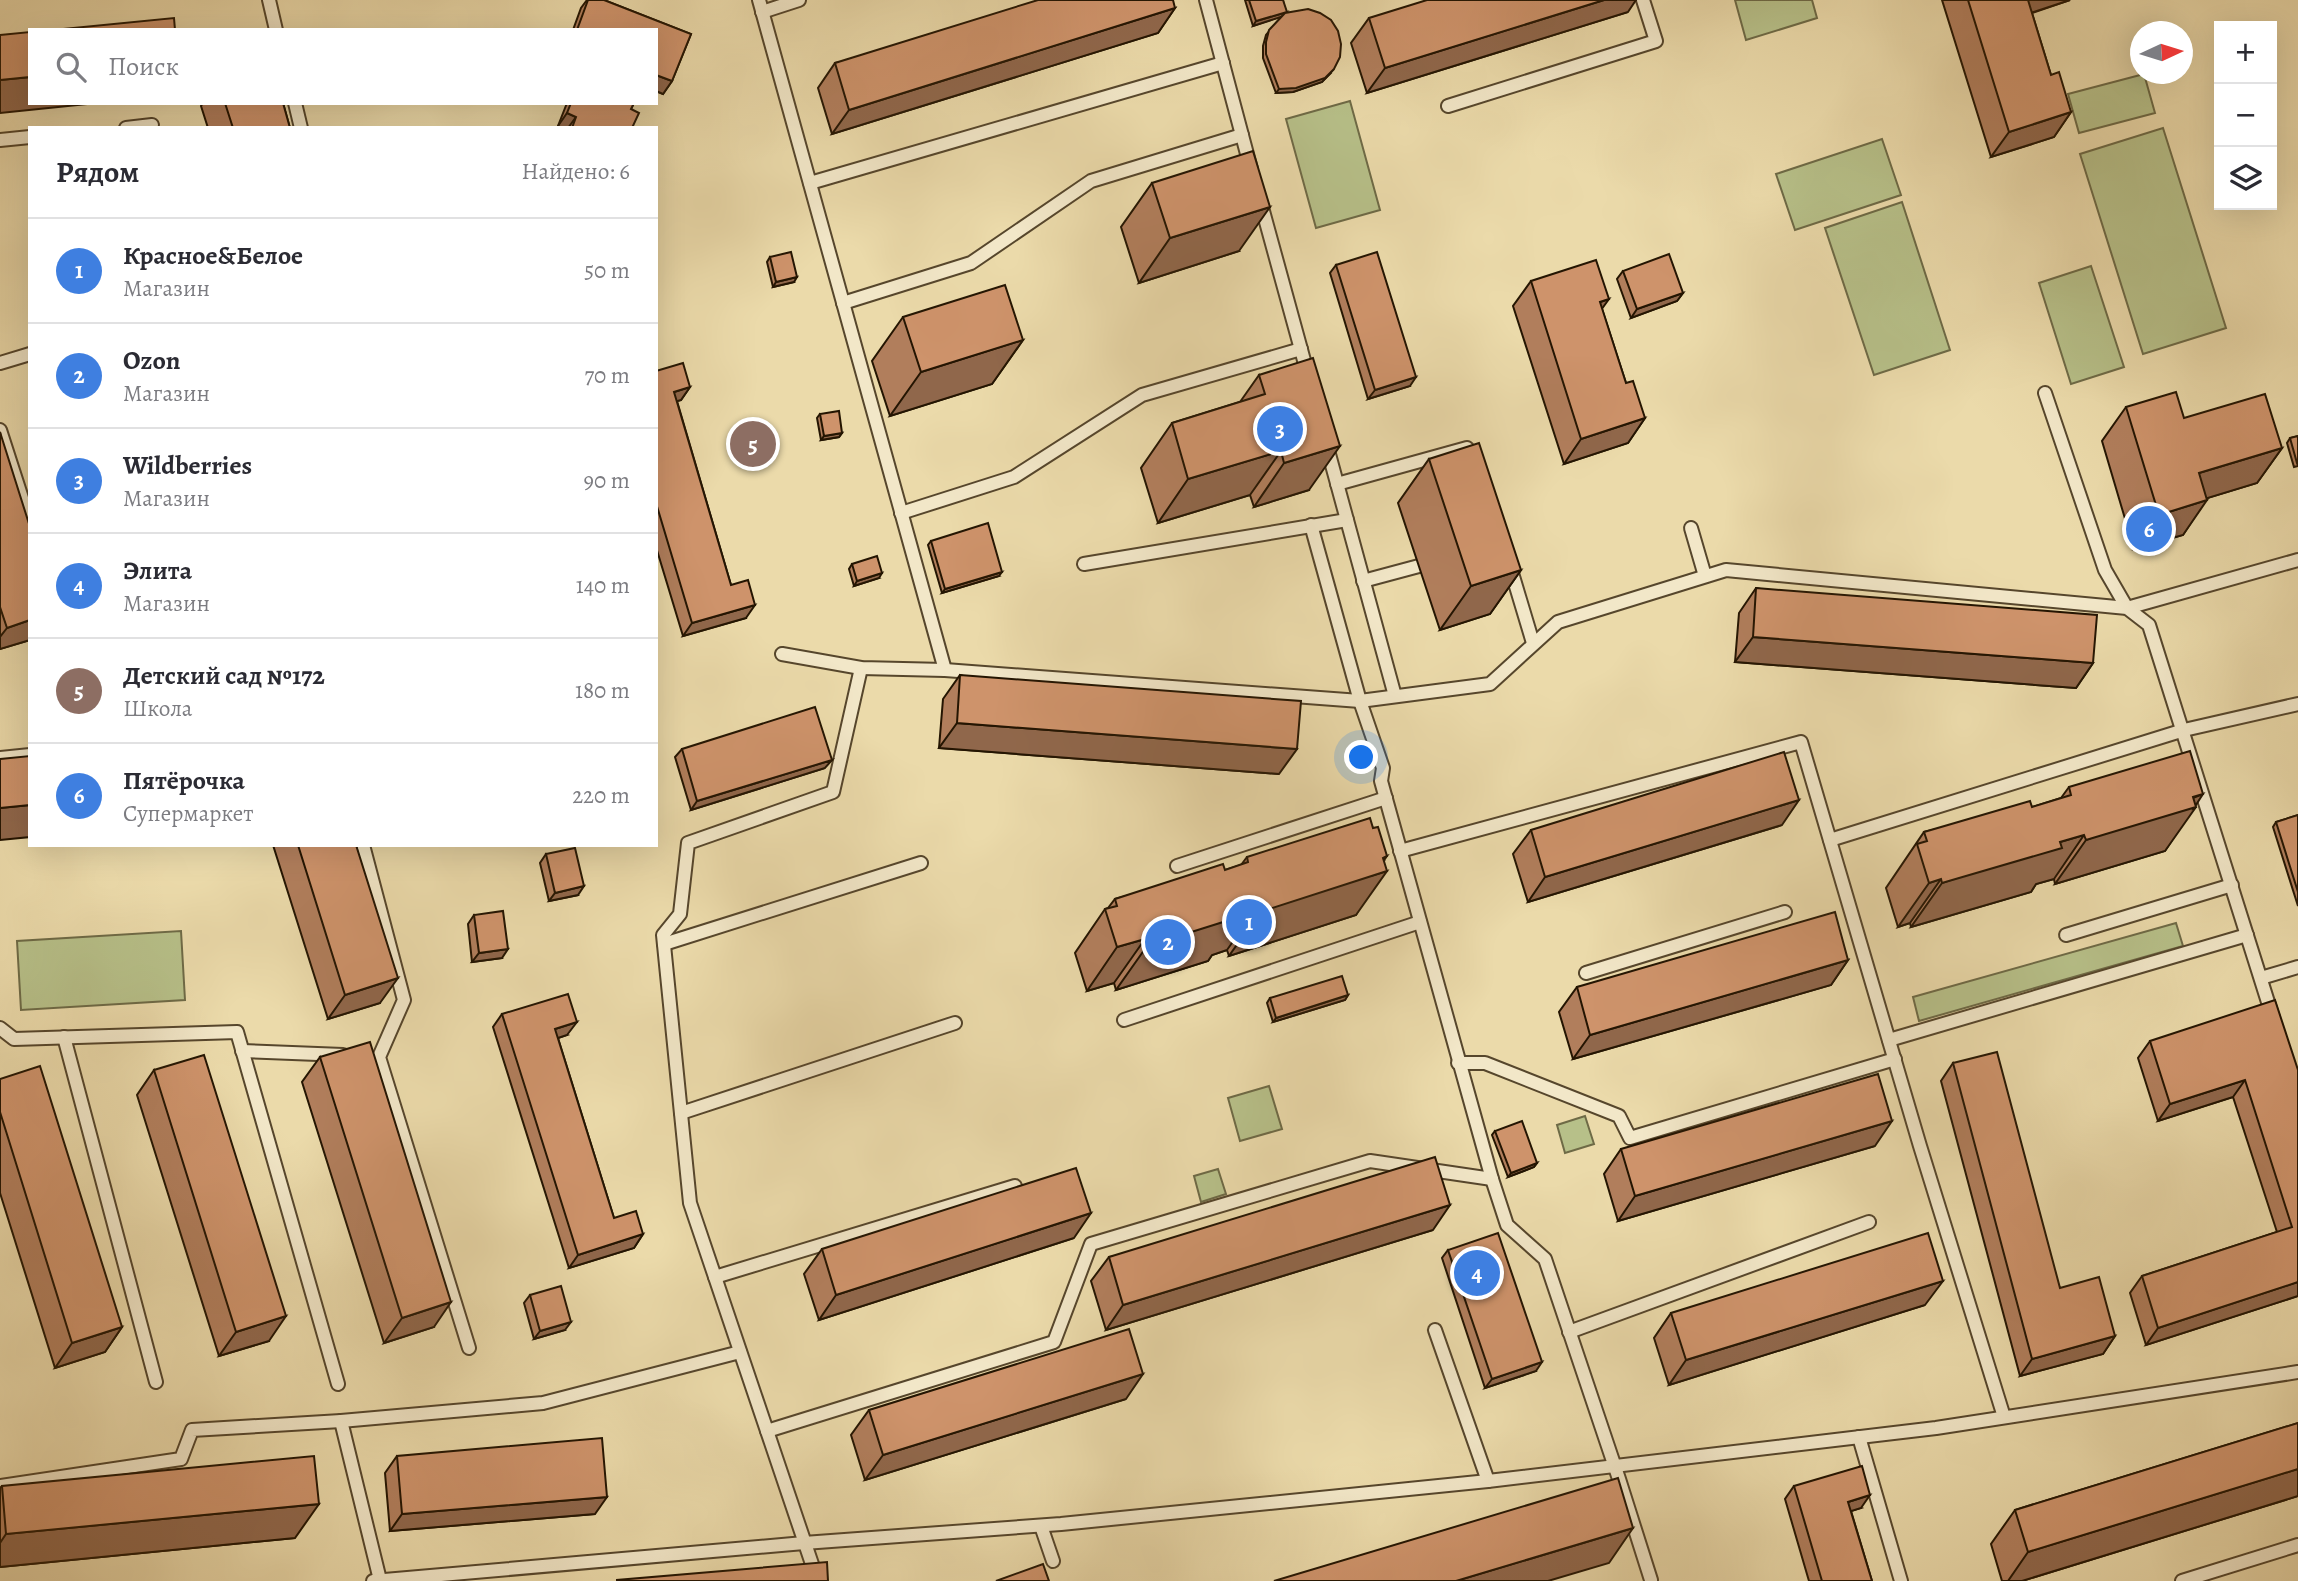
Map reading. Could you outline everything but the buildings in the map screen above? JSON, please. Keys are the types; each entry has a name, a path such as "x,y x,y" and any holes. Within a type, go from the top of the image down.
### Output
{"lane":[{"path":"269,0 276,28"},
{"path":"799,0 760,6 945,670"},
{"path":"1206,0 1311,386"},
{"path":"1448,106 1656,41 1643,0"},
{"path":"810,183 1223,63"},
{"path":"295,105 301,126"},
{"path":"143,126 152,125"},
{"path":"843,303 971,262 1091,181 1242,135"},
{"path":"0,140 28,137"},
{"path":"901,513 1014,477 1142,395 1301,349"},
{"path":"0,363 28,355"},
{"path":"2045,393 2105,570 2127,608 2149,625 2277,1031"},
{"path":"0,430 28,517"},
{"path":"1324,435 1395,696"},
{"path":"1337,484 1474,446 1477,456"},
{"path":"1084,564 1347,520"},
{"path":"1311,526 1360,701 1383,768 1381,780 1492,1179 1507,1225 1545,1259 1654,1579"},
{"path":"1691,528 1705,576"},
{"path":"1506,554 1534,643"},
{"path":"782,654 861,668 945,670 1360,701 1490,684 1558,622 1726,570 2127,608 2298,560"},
{"path":"1363,581 1419,566"},
{"path":"814,1581 813,1567 690,1203 663,935 680,914 688,843 833,792 861,668"},
{"path":"1830,840 2184,730 2298,704"},
{"path":"1400,851 1801,742 2004,1417"},
{"path":"0,758 28,755"},
{"path":"1177,866 1386,798"},
{"path":"364,847 404,1000 379,1057 469,1348"},
{"path":"664,944 921,863"},
{"path":"2066,935 2232,885"},
{"path":"1586,973 1785,912"},
{"path":"1124,1020 1420,922"},
{"path":"1889,1040 2248,935"},
{"path":"2261,978 2298,967"},
{"path":"681,1113 955,1023"},
{"path":"0,1028 14,1039 237,1032 338,1384"},
{"path":"64,1037 156,1382"},
{"path":"242,1051 352,1056"},
{"path":"365,1056 379,1057"},
{"path":"1458,1063 1485,1063 1619,1116 1630,1138 1895,1059"},
{"path":"767,1432 1054,1342 1091,1244 1370,1161 1492,1179"},
{"path":"715,1277 1015,1186"},
{"path":"1569,1332 1869,1222"},
{"path":"1435,1330 1488,1481"},
{"path":"0,1486 181,1459 192,1430 484,1413 543,1403 740,1352"},
{"path":"373,1581 442,1578 533,1567 804,1543 1041,1526 1488,1481 1859,1437 2298,1372"},
{"path":"341,1422 380,1580"},
{"path":"1859,1437 1901,1581"},
{"path":"1041,1526 1053,1561"},
{"path":"2182,1581 2298,1545"},
{"path":"533,1567 534,1581"}],"green space":[{"path":"1735,0 1812,0 1817,18 1746,40"},
{"path":"2130,78 2130,84 2147,84 2155,113 2079,133 2068,94"},
{"path":"1350,101 1380,210 1316,228 1286,119"},
{"path":"2163,128 2226,328 2143,354 2080,154"},
{"path":"1882,139 1901,195 1795,230 1776,174"},
{"path":"1902,202 1950,350 1874,375 1825,228"},
{"path":"2091,266 2124,367 2071,384 2039,283"},
{"path":"2176,923 2183,946 1919,1021 1913,997"},
{"path":"181,931 185,1000 21,1010 17,941"},
{"path":"1269,1086 1282,1129 1240,1141 1228,1098"},
{"path":"1585,1116 1594,1144 1565,1153 1557,1125"},
{"path":"1218,1169 1226,1194 1201,1202 1194,1176"}],"place":[{"name":"Wildberries","path":"1280,429"},
{"name":"Детский сад №172","path":"753,444"},
{"name":"Пятёрочка","path":"2149,529"},
{"name":"Красное&Белое","path":"1249,922"},
{"name":"Ozon","path":"1168,942"},
{"name":"Элита","path":"1477,1273"}]}
